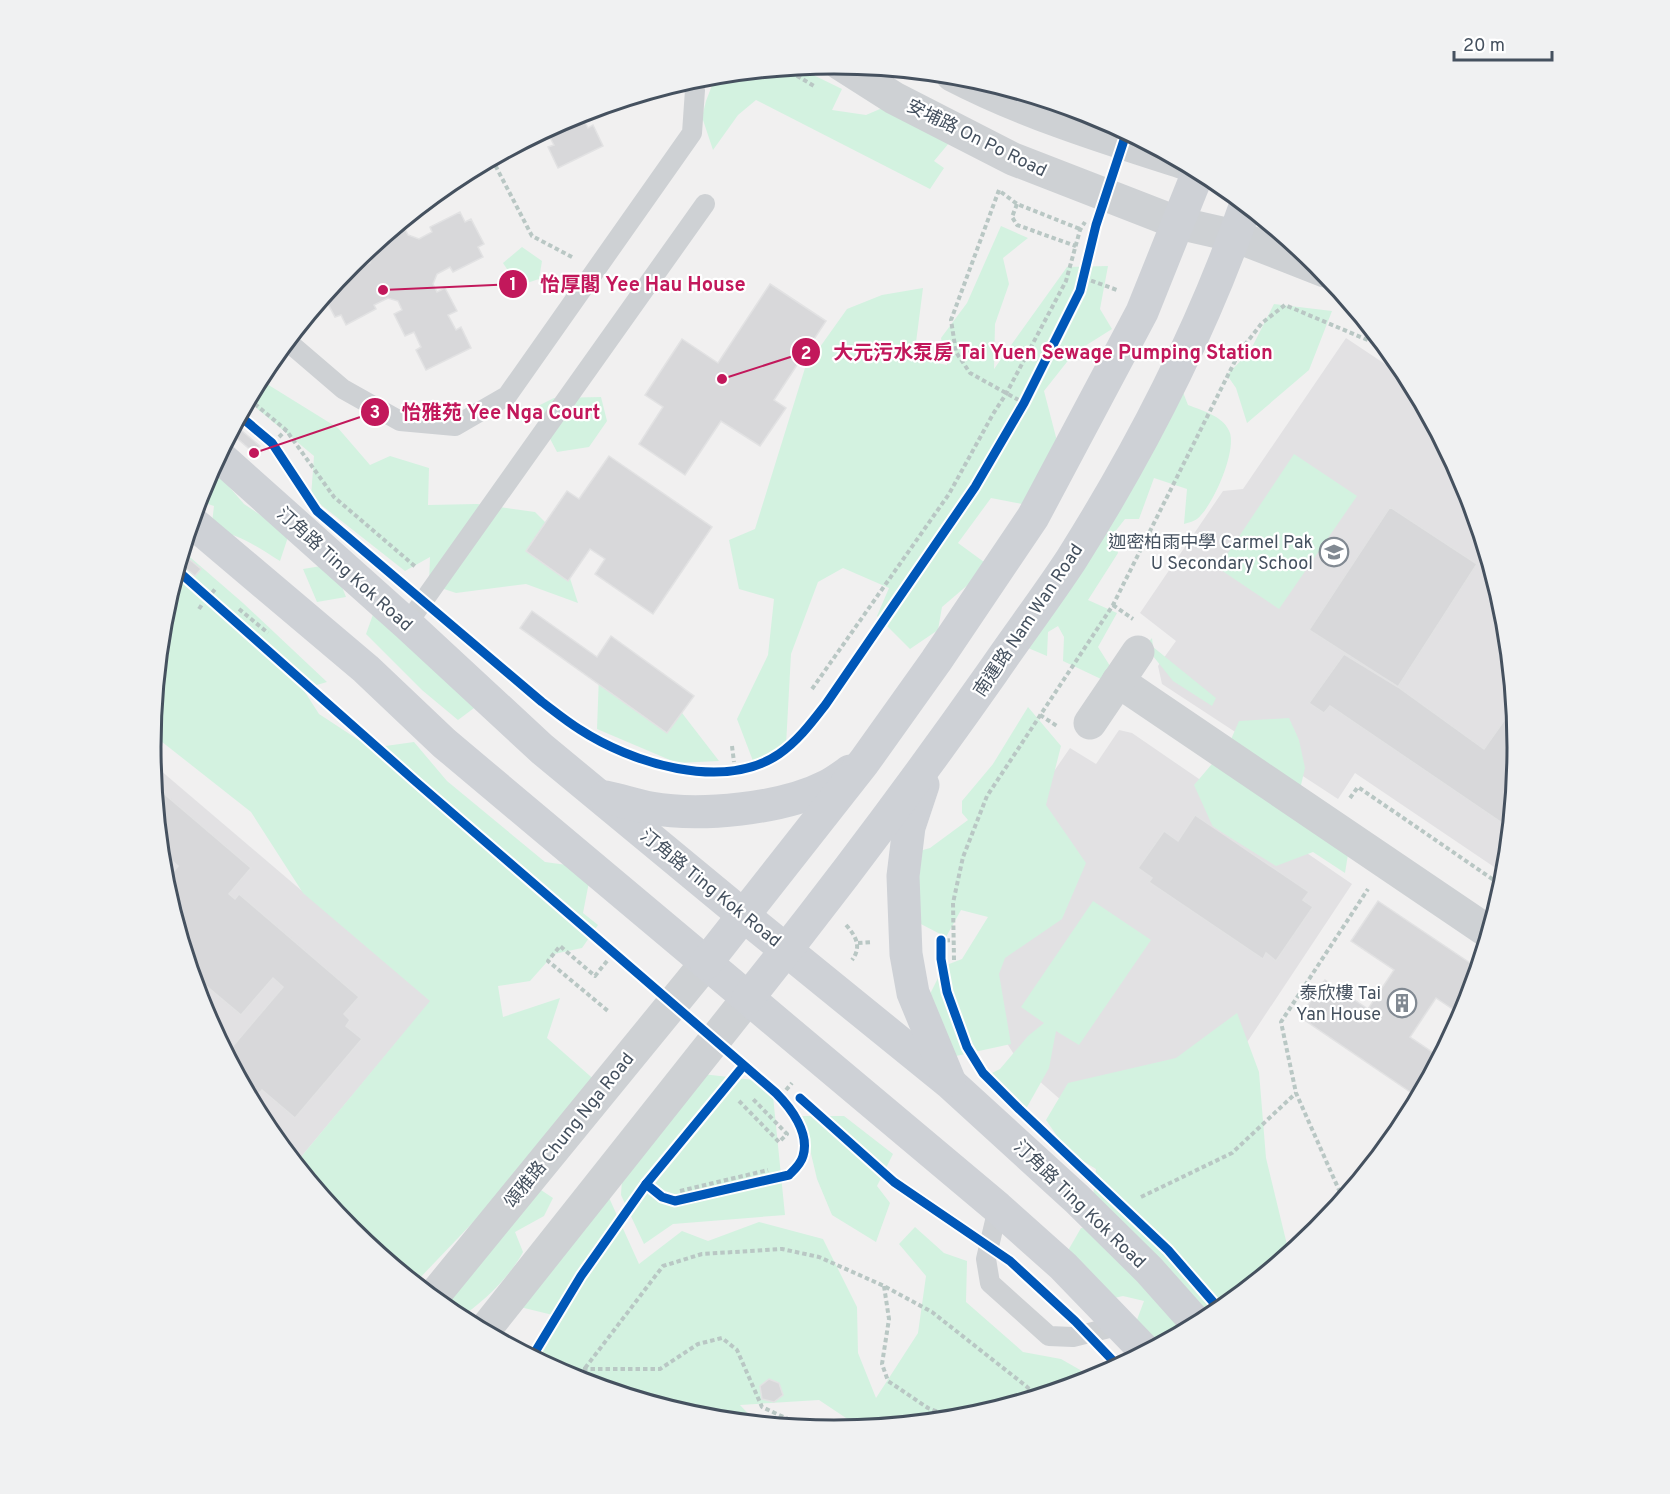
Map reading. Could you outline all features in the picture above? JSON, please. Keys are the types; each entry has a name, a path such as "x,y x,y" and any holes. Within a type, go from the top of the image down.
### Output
{"main road":[{"path":"706,963 864,762 936,661 1033,517 1142,312 1196,179"},
{"name":"南運路 Nam Wan Road","path":"748,998 841,881 931,760 1069,562 1118,483 1185,353 1243,212"},
{"name":"汀角路 Ting Kok Road","path":"225,462 407,624 542,749 951,1084 1077,1199 1149,1270 1192,1318"},
{"path":"198,527 366,669 444,743 998,1208 1063,1266 1141,1347"},
{"path":"931,760 909,827 903,876 905,941 913,993 951,1084"},
{"path":"598,795 652,808 702,812 739,808 786,802 827,786 864,762"}],"street":[{"name":"安埔路 On Po Road","path":"857,75 894,98 1013,159 1178,223 1235,236 1301,262"},
{"path":"985,90 1075,128 1150,152"},
{"path":"1078,728 1118,681 1138,652"},
{"path":"1118,681 1484,929"},
{"name":"頌雅路 Chung Nga Road","path":"438,1291 706,963"},
{"path":"489,1325 748,998"}],"lane":[{"path":"294,347 343,389 400,421 455,426 507,396 692,133 694,88"},
{"path":"407,624 705,204"},
{"path":"998,1208 986,1259 990,1282 1049,1336 1073,1337 1121,1326"}],"path":[{"path":"495,166 532,236 596,270"},
{"path":"1024,403 970,373 956,352 951,320 999,190 1017,204 1080,230"},
{"path":"1017,204 1012,217 1017,225 1076,246"},
{"path":"812,689 949,494 1006,394 1066,281 1080,230 1086,221"},
{"path":"1080,291 1085,274 1119,291"},
{"path":"954,960 953,903 963,857 987,796 1113,605 1240,351 1262,323 1285,305 1373,342"},
{"path":"1019,412 1029,393"},
{"path":"255,404 286,430 334,497 420,570"},
{"path":"279,437 286,430"},
{"path":"212,593 216,588"},
{"path":"201,590 217,605"},
{"path":"199,609 203,603"},
{"path":"1040,715 1078,728"},
{"path":"732,746 734,762"},
{"path":"727,771 746,768"},
{"path":"1340,1192 1296,1093 1281,1022 1372,884"},
{"path":"845,924 854,933 858,943 856,955 848,965"},
{"path":"608,961 595,976 560,946 548,961 608,1011"},
{"path":"784,1101 781,1091 792,1083"},
{"path":"1141,1197 1232,1153 1296,1093"},
{"path":"739,1101 779,1142 787,1134 753,1099"},
{"path":"680,1191 768,1170"},
{"path":"675,1201 745,1186"},
{"path":"583,1369 663,1266 702,1254 782,1249 819,1257 884,1286 932,1312 1031,1391"},
{"path":"884,1286 889,1319 882,1364 888,1381 928,1408 939,1412"},
{"path":"583,1369 660,1370 698,1344 722,1338 736,1350 762,1407 787,1419"}],"shaded area":[{"name":"迦密柏雨中學 Carmel Pak U Secondary School","path":"1346,338 1392,368 1418,410 1457,489 1486,573 1496,616 1503,659 1508,747 1507,791 1497,869 1355,773 1338,799 1162,684 1158,666 1176,641 1140,613 1223,491 1243,489"},
{"path":"1119,730 1132,733 1352,884 1222,1080 1147,1176 1020,1064 993,1021 984,939 1030,806 1070,748 1096,764"},
{"path":"162,772 431,1001 301,1157 275,1121 231,1045 197,963 174,878 167,835"}],"green space":[{"path":"812,75 842,89 832,110 866,115 887,106 949,143 934,161 944,168 930,189 756,100 738,115 713,150 702,117 712,85 747,79"},
{"path":"1001,226 1028,238 1003,258 1009,284 995,324 994,369 1067,267 1108,266 1100,309 1112,329 1074,353 1044,391 1057,441 1022,504 991,498 958,543 984,562 970,583 942,607 938,630 910,649 877,616 889,588 843,568 818,582 791,654 786,745 753,761 737,719 768,655 774,599 739,589 729,540 755,529 805,368 847,309 882,295 923,288 914,358 947,365 941,338 967,303"},
{"path":"522,247 542,261 539,279 518,286 503,263"},
{"path":"1274,304 1332,311 1309,370 1247,423 1236,388 1227,375 1250,351"},
{"path":"1179,382 1188,405 1218,418 1227,427 1230,433 1230,453 1222,479 1210,503 1197,519 1184,524 1187,489 1154,478 1139,519 1125,519 1114,533 1118,553 1088,600 1117,613 1098,647 1110,666 1101,679 1063,661 1064,637 1058,626 1048,632 1047,656 1021,645"},
{"path":"268,385 338,428 370,465 390,456 429,468 428,505 477,504 535,512 555,532 578,603 526,584 456,593 429,584 430,557 405,571 311,497 314,456 254,406"},
{"path":"601,397 607,421 589,447 557,452 534,408 554,398"},
{"path":"1294,454 1357,496 1279,609 1218,568"},
{"path":"220,473 244,504 289,534 280,561 230,534 211,531 214,506 207,504"},
{"path":"189,556 327,682 303,689 319,714 371,748 414,742 447,781 545,862 567,865 589,882 583,913 598,925 582,948 554,954 530,981 498,986 503,1017 560,998 547,1038 598,1083 525,1168 420,1277 359,1223 301,1157 430,1001 303,893 251,812 161,741 167,659 174,616"},
{"path":"333,564 346,597 317,602 303,569"},
{"path":"375,609 478,705 458,720 422,690 366,634"},
{"path":"1152,638 1153,647 1216,698 1212,706 1173,681 1145,646"},
{"path":"637,665 682,713 719,761 677,763 597,729 599,675"},
{"path":"1028,707 1061,746 1046,805 1086,863 1062,919 1005,958 999,974 1011,1044 956,1056 927,1000 944,966 962,959 988,917 961,910 946,937 915,921 895,858 930,848 968,820 962,813 962,801 993,764"},
{"path":"1289,718 1299,740 1305,768 1293,819 1349,848 1345,873 1313,852 1276,866 1213,827 1194,785 1229,744 1239,721"},
{"path":"1093,901 1151,940 1079,1045 1056,1031 1049,1068 1022,1116 986,1076 1000,1069 1028,1036 1044,1023 1021,1007"},
{"path":"1237,1013 1259,1072 1266,1158 1287,1245 1245,1281 1172,1330 1153,1340 1129,1341 1144,1301 1123,1296 1092,1303 1066,1254 1081,1228 1104,1227 1093,1197 1096,1169 1068,1152 1046,1120 1068,1083 1176,1058"},
{"path":"694,1073 754,1080 773,1096 785,1215 673,1224 644,1244 621,1195 623,1162"},
{"path":"802,1116 844,1116 893,1154 877,1186 890,1203 876,1242 832,1215 817,1179"},
{"path":"541,1190 553,1198 544,1216 515,1232 523,1252 503,1280 487,1297 468,1312 447,1297"},
{"path":"606,1191 639,1264 682,1231 708,1241 759,1222 823,1239 857,1307 858,1353 876,1398 918,1333 926,1276 899,1244 915,1227 944,1253 967,1261 966,1302 1023,1352 1061,1359 1084,1372 1009,1398 923,1415 849,1420 819,1400 740,1405 750,1415 747,1415 661,1398 619,1385 537,1351 531,1348 547,1341 561,1317 520,1307"}],"building":[{"path":"585,122 588,128 593,125 603,146 558,168 548,147 554,145 550,137"},
{"path":"460,212 465,222 471,219 484,244 478,247 483,257 453,272 450,267 437,274 433,284 437,292 445,288 457,311 448,315 456,330 461,327 471,348 426,370 416,350 421,347 414,332 405,336 394,314 402,310 398,301 388,298 374,305 376,309 346,325 341,315 335,317 328,304 359,271 405,229 408,235 419,239 432,232 430,227"},
{"path":"770,284 826,321 774,400 786,408 760,446 721,421 685,475 639,444 663,407 645,395 682,339 718,363"},
{"path":"241,430 260,446 254,453 237,438"},
{"path":"609,456 712,527 653,614 595,574 605,559 590,549 568,581 526,551 567,491 579,499"},
{"path":"1390,507 1477,564 1398,687 1309,630"},
{"path":"188,558 201,569 195,576 186,568"},
{"path":"532,611 597,657 611,636 694,696 667,733 520,628"},
{"path":"1344,654 1398,687 1484,749 1507,716 1507,791 1504,824 1330,706 1324,713 1309,703"},
{"path":"163,793 251,868 229,894 235,899 239,894 359,997 344,1014 350,1020 346,1026 362,1039 295,1118 262,1090 258,1094 232,1047 283,987 273,978 241,1015 205,985 184,921 174,878 173,872 178,866 171,860"},
{"path":"1195,815 1309,892 1303,900 1313,907 1276,961 1266,953 1263,959 1149,882 1152,878 1138,868 1164,831 1178,841"},
{"name":"泰欣樓 Tai Yan House","path":"1378,901 1472,965 1455,1010 1436,998 1410,1037 1434,1054 1412,1093 1300,1017 1325,980 1368,1009 1394,970 1351,941"},
{"path":"769,1379 779,1383 783,1395 774,1402 762,1399 760,1386"}],"cycle path":[{"path":"246,421 272,443 317,511 542,702 574,726 624,753 650,762 705,772 731,771 756,765 786,749 815,718 975,487 1024,403 1080,291 1096,225 1124,139"},
{"path":"183,576 415,781 776,1093 793,1113 804,1139 803,1156 789,1175 675,1201 662,1197 646,1184"},
{"path":"941,940 941,959 947,992 967,1047 983,1073 1168,1250 1214,1303"},
{"path":"536,1350 581,1276 646,1184 740,1070"},
{"path":"800,1098 894,1182 1010,1261 1075,1321 1113,1360"}],"place":[{"name":"怡厚閣 Yee Hau House","path":"383,290"},
{"name":"大元污水泵房 Tai Yuen Sewage Pumping Station","path":"722,379"},
{"name":"怡雅苑 Yee Nga Court","path":"254,453"},
{"name":"迦密柏雨中學 Carmel Pak U Secondary School","path":"1334,552"},
{"name":"泰欣樓 Tai Yan House","path":"1402,1003"}]}
